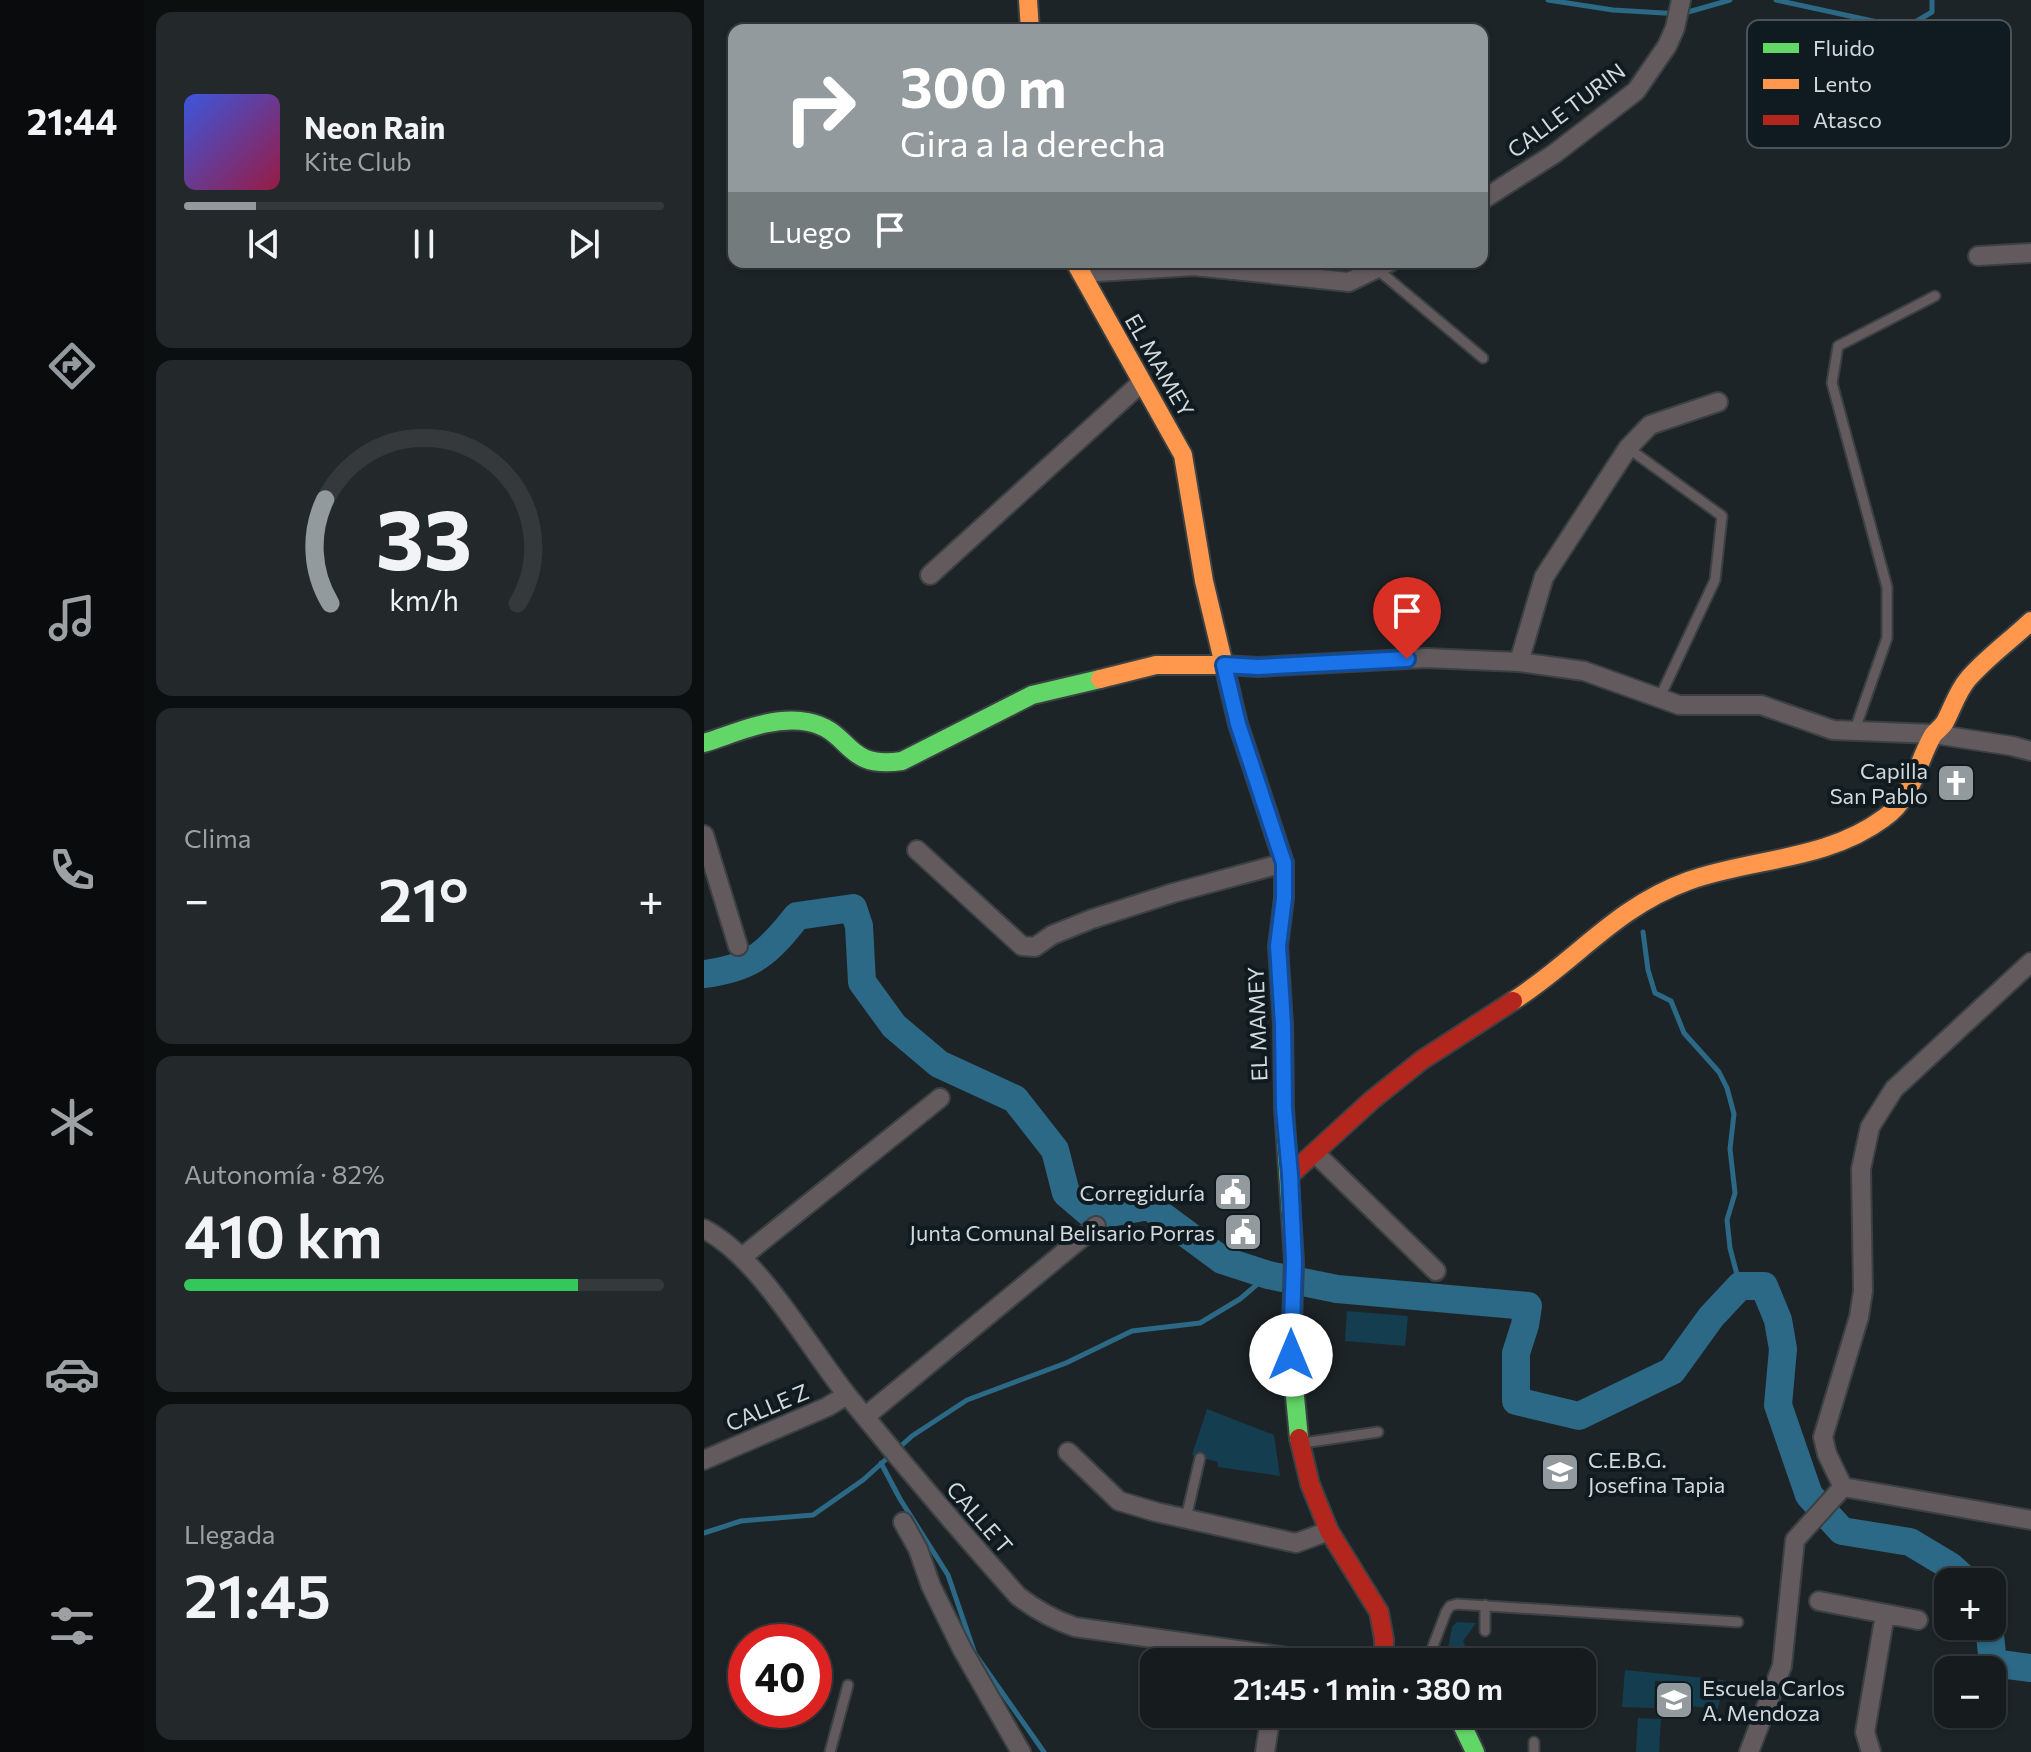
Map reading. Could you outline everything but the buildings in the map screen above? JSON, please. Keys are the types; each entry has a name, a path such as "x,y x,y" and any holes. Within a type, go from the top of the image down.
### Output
{"street":[{"path":"1028,0 1030,24"},
{"name":"CALLE TURIN","path":"1488,196 1554,154 1636,91 1662,55 1675,28 1680,4"},
{"path":"1978,256 2031,253"},
{"name":"EL MAMEY","path":"1078,268 1183,455 1204,581 1238,724 1284,863 1284,898 1278,946 1294,1261 1291,1300 1293,1387 1300,1443 1310,1484 1329,1531 1379,1612 1384,1648"},
{"path":"1211,268 1341,283 1356,281 1380,268"},
{"path":"930,575 1141,383"},
{"path":"1519,662 1544,577 1628,448 1650,425 1718,402"},
{"path":"1290,1175 1372,1100 1422,1060 1547,979 1586,942 1633,907 1689,881 1805,854 1871,828 1903,800 1934,734 1944,725 1952,704 1968,679 2031,621"},
{"path":"704,743 784,721 806,721 827,727 865,762 887,765 902,761 1032,695 1156,665 1258,667 1426,658 1519,662 1584,671 1659,699 1688,706 1761,705 1824,729 1934,734 2031,751"},
{"path":"704,835 738,946"},
{"path":"917,850 1022,946 1035,947 1052,935 1173,893 1284,863"},
{"path":"1837,1494 1823,1437 1859,1317 1863,1291 1861,1169 1870,1127 1894,1089 2031,962"},
{"path":"742,1257 940,1098"},
{"path":"1316,1154 1436,1271"},
{"path":"866,1416 1096,1226"},
{"name":"CALLE T","path":"704,1229 720,1237 742,1257 847,1395 1018,1596 1051,1618 1075,1627 1209,1648"},
{"name":"CALLE Z","path":"704,1460 827,1407 847,1395"},
{"path":"1068,1452 1119,1501 1296,1543 1329,1531"},
{"path":"1837,1494 2031,1520"},
{"path":"1749,1752 1782,1666 1795,1540 1837,1494"},
{"path":"903,1522 962,1649 1021,1752"},
{"path":"1819,1601 1918,1620"},
{"path":"1871,1752 1865,1732 1885,1614"},
{"path":"1265,1752 1269,1728"},
{"path":"1465,1728 1475,1752"}],"lane":[{"path":"1386,268 1483,358"},
{"path":"1854,732 1887,638 1887,587 1832,383 1838,346 1935,296"},
{"path":"1628,448 1722,516 1715,580 1659,699"},
{"path":"1300,1443 1378,1432"},
{"path":"1186,1518 1200,1458"},
{"path":"1433,1648 1450,1606 1457,1604 1738,1622"},
{"path":"1485,1605 1485,1631"},
{"path":"830,1752 848,1685"}],"shaded area":[{"path":"1347,1311 1408,1316 1405,1346 1345,1341"},
{"path":"1207,1409 1274,1435 1280,1476 1218,1467 1218,1462 1192,1455"},
{"path":"1457,1622 1476,1623 1463,1641 1466,1648 1448,1648 1452,1627"},
{"path":"1625,1670 1724,1680 1718,1709 1689,1706 1689,1683 1655,1681 1654,1708 1622,1707"},
{"path":"1638,1718 1661,1719 1659,1752 1636,1752"}],"waterway":[{"path":"1548,0 1613,10 1681,14 1730,0"},
{"path":"1776,0 1868,20"},
{"path":"1918,20 1932,12 1932,0"},
{"path":"704,974 735,968 758,957 797,916 853,908 859,926 862,982 894,1026 939,1064 1015,1099 1055,1150 1066,1193 1093,1216 1149,1206 1222,1260 1268,1275 1337,1289 1528,1306 1516,1353 1516,1401 1579,1416 1672,1371 1711,1317 1740,1286 1764,1286 1778,1320 1783,1349 1778,1405 1809,1495 1842,1531 1910,1542 1952,1568"},
{"path":"1643,932 1648,970 1655,993 1671,1001 1684,1033 1719,1072 1727,1088 1734,1114 1730,1149 1735,1193 1727,1220 1730,1248 1740,1286"},
{"path":"704,1533 741,1521 813,1515 863,1480 912,1436 967,1400 1066,1363 1132,1331 1200,1323 1240,1299 1268,1275"},
{"path":"881,1463 948,1575 975,1654 1044,1752"},
{"path":"1991,1640 1993,1663 2031,1668"}],"traffic: fast":[{"path":"704,743 755,726 795,720 823,727 869,760 902,761 1032,695 1100,679"},
{"path":"1257,781 1284,863 1284,898 1278,946 1294,1261 1291,1355 1299,1438"},
{"path":"1464,1728 1475,1752"}],"traffic: slow":[{"path":"1028,0 1030,24"},
{"path":"1078,268 1183,455 1204,581 1238,724 1257,781"},
{"path":"1513,1001 1617,920 1662,892 1712,873 1838,843 1884,818 1908,790 1927,746 1945,722 1964,684 2031,621"},
{"path":"1100,679 1156,665 1224,665"}],"traffic: jam":[{"path":"1290,1175 1372,1100 1422,1060 1513,1001"},
{"path":"1299,1438 1310,1484 1329,1531 1379,1612 1384,1648"}],"place":[{"name":"Capilla San Pablo","path":"1956,783"},
{"name":"Corregiduría","path":"1233,1192"},
{"name":"Junta Comunal Belisario Porras","path":"1243,1232"},
{"name":"C.E.B.G. Josefina Tapia","path":"1560,1472"},
{"name":"Escuela Carlos A. Mendoza","path":"1674,1700"}],"route":[{"path":"1291,1355 1294,1261 1278,946 1284,898 1284,863 1238,724 1224,665 1258,667 1407,659"}]}
